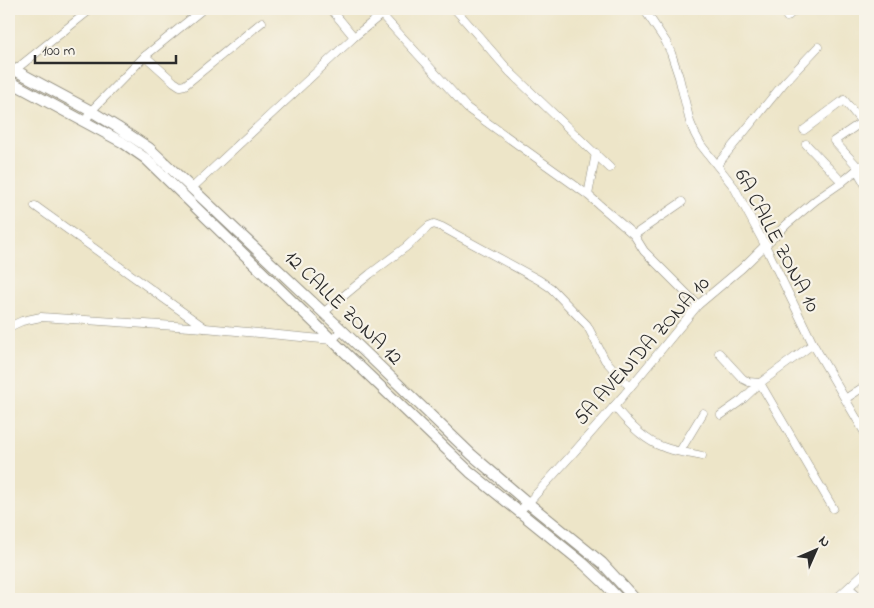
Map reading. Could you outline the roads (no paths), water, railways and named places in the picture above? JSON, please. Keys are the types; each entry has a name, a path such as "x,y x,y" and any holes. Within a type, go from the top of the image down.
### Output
{"street":[{"path":"12,68 91,9"},
{"path":"84,122 91,111 145,56 203,9"},
{"path":"331,9 354,37"},
{"path":"192,188 354,37 388,9"},
{"path":"456,9 510,72 610,168"},
{"name":"6A CALLE ZONA 10","path":"644,9 671,53 695,134 701,145 734,187 765,244 813,344 865,432"},
{"path":"787,17 796,9"},
{"path":"381,14 467,108 588,195 634,235 644,251 698,305"},
{"path":"145,56 174,82 180,86 185,85 262,22"},
{"path":"717,165 784,83 818,46"},
{"name":"12 CALLE ZONA 12","path":"12,68 91,111 149,148 472,455 602,563 635,599"},
{"name":"12 CALLE ZONA 12","path":"9,82 122,142 145,158 470,472 584,564 616,598"},
{"path":"804,130 844,100 863,124 834,141 860,167 865,184"},
{"path":"806,144 842,182"},
{"path":"588,195 596,153"},
{"name":"5A AVENIDA ZONA 10","path":"518,511 528,503 614,406 698,305 742,268 765,244 802,212 860,167"},
{"path":"634,235 682,202"},
{"path":"34,206 205,328"},
{"path":"324,313 429,226 434,224 551,288 587,325 605,360 630,387"},
{"path":"9,328 22,321 41,318 205,328 332,340 342,330"},
{"path":"721,415 813,344"},
{"path":"719,353 743,379 760,384 833,508"},
{"path":"846,399 865,386"},
{"path":"614,406 624,418 653,443 663,448 702,456"},
{"path":"680,451 703,413"},
{"path":"836,599 865,572"},
{"path":"849,588 862,599"}]}
